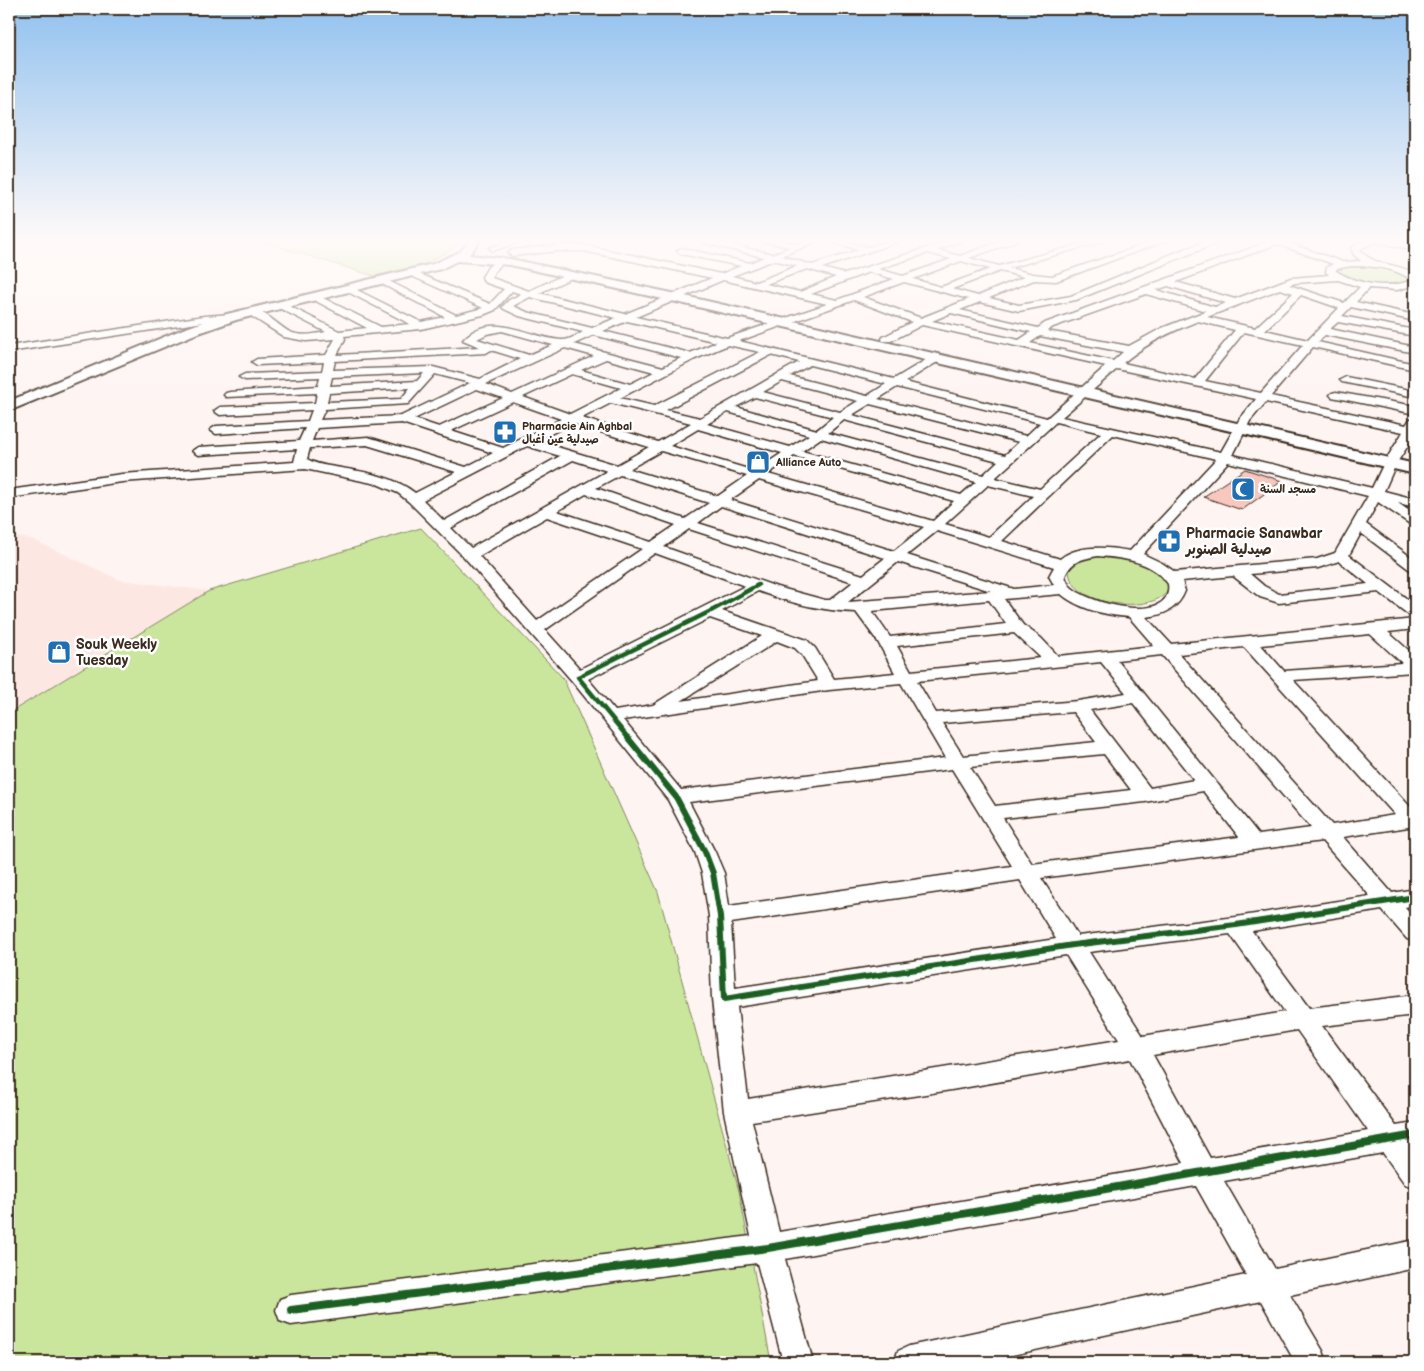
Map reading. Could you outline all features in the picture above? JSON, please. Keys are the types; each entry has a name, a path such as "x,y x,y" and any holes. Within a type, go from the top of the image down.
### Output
{"street":[{"path":"9,406 188,332 232,317 289,303"},
{"path":"327,303 381,331"},
{"path":"376,303 421,326"},
{"path":"426,303 456,318"},
{"path":"480,303 492,308"},
{"path":"252,312 293,337 306,338 421,326 479,313 492,308 497,303"},
{"path":"511,303 507,307 523,314 691,357"},
{"path":"566,303 1051,420 1110,431 1415,502"},
{"path":"400,419 530,359 660,303"},
{"path":"711,303 938,358 1086,389 1393,459 1415,469"},
{"path":"414,499 691,357 726,342 837,303"},
{"path":"870,303 921,322 1197,384 1413,427 1393,459 1342,556 1318,563 1172,577"},
{"path":"887,339 966,303"},
{"path":"995,303 1019,308 1049,303"},
{"path":"1058,303 1088,312"},
{"path":"1021,344 1038,331 1113,303"},
{"path":"1192,303 1218,311"},
{"path":"833,606 936,525 1130,350 1158,334 1238,303"},
{"path":"1257,332 1287,303"},
{"path":"1340,303 1415,318"},
{"path":"280,305 338,336"},
{"path":"1133,556 1225,457 1242,424 1294,361 1347,305"},
{"path":"949,310 1130,350"},
{"path":"9,349 204,319 232,317"},
{"path":"1197,318 1415,367"},
{"path":"1335,318 1415,333"},
{"path":"788,321 887,339 1086,389"},
{"path":"530,359 468,340 484,331 502,328 664,371"},
{"path":"1197,384 1240,328"},
{"path":"1323,331 1415,350"},
{"path":"304,465 300,461 304,444 320,406 325,388 326,372 338,336"},
{"path":"257,362 494,349"},
{"path":"656,410 769,352"},
{"path":"439,432 605,355"},
{"path":"1323,410 1366,356"},
{"path":"535,630 756,476 820,434 842,416 938,358"},
{"path":"470,555 809,361"},
{"path":"400,419 404,402 433,370"},
{"path":"245,377 326,372 433,370 457,375 513,399 570,420 756,476 936,525 1061,564"},
{"path":"572,371 632,388"},
{"path":"779,378 1028,442"},
{"path":"1346,380 1415,394"},
{"path":"230,395 420,384"},
{"path":"753,393 1009,460"},
{"path":"1336,395 1415,410"},
{"path":"610,399 656,410 790,453 964,500"},
{"path":"220,411 404,402"},
{"path":"725,408 985,480 1044,494"},
{"path":"216,430 400,419 504,453"},
{"path":"992,542 1110,431"},
{"path":"198,451 368,441 469,472"},
{"path":"528,442 722,500 1016,594"},
{"path":"441,528 572,455"},
{"path":"1393,459 1415,458"},
{"path":"9,494 122,478 304,465 382,481 403,490 470,555 578,677 676,797 710,862 714,873 720,916 724,999 737,1112 768,1248 798,1362"},
{"path":"586,489 864,581"},
{"path":"1376,494 1415,521"},
{"path":"546,512 808,602 833,606 862,607 1064,589"},
{"path":"1359,525 1415,567"},
{"path":"1090,553 1115,553 1133,556 1153,564 1176,582 1178,592 1174,600 1165,607 1150,611 1133,612 1113,611 1093,606 1064,589 1057,576 1061,564 1070,558 1090,553"},
{"path":"1342,556 1415,612"},
{"path":"1236,570 1264,594 1274,599 1383,587"},
{"path":"578,677 709,612 758,585"},
{"path":"994,596 1017,628 1035,642 1054,662"},
{"path":"862,607 886,642 930,719 959,762 1137,1048 1204,1173 1312,1362"},
{"path":"709,612 794,641 806,648 829,686"},
{"path":"1133,612 1415,933"},
{"path":"609,717 655,709 829,686 1167,651 1248,640 1415,624"},
{"path":"886,642 1017,628"},
{"path":"1374,628 1415,666"},
{"path":"655,709 775,635"},
{"path":"1248,640 1413,819"},
{"path":"1106,657 1206,784 1254,841"},
{"path":"1281,676 1415,666"},
{"path":"930,719 1078,706 1138,697"},
{"path":"1078,706 1145,795"},
{"path":"676,797 959,762 1110,747"},
{"path":"991,813 1145,795 1206,784"},
{"path":"720,916 1026,872 1326,833 1413,819"},
{"path":"724,999 1073,945 1236,925 1415,897"},
{"path":"1236,925 1415,1175"},
{"path":"737,1112 951,1080 1302,1019 1415,1005"},
{"path":"291,1310 768,1248 1415,1135"},
{"path":"909,1362 1415,1254"}],"shaded area":[{"name":"Souk Weekly Tuesday","path":"9,536 31,539 120,580 209,591 9,713"}],"green space":[{"path":"421,528 563,678 658,892 739,1191 771,1362 9,1362 9,713 209,591"},
{"path":"1103,555 1125,557 1155,568 1169,585 1169,590 1160,598 1146,603 1113,603 1096,599 1083,592 1073,583 1069,571 1076,561"}],"building":[{"name":"مسجد السنة","path":"1245,469 1282,481 1242,510 1203,497"}],"cycle path":[{"path":"758,585 709,612 578,677 676,797 705,852 713,873 720,916 724,999 1073,945 1236,925 1415,897"},
{"path":"291,1310 768,1248 1415,1135"}],"place":[{"name":"Pharmacie Ain Aghbal صيدلية عين أغبال","path":"505,432"},
{"name":"Alliance Auto","path":"758,462"},
{"name":"مسجد السنة","path":"1243,489"},
{"name":"Pharmacie Sanawbar صيدلية الصنوبر","path":"1169,541"},
{"name":"Souk Weekly Tuesday","path":"59,652"}]}
